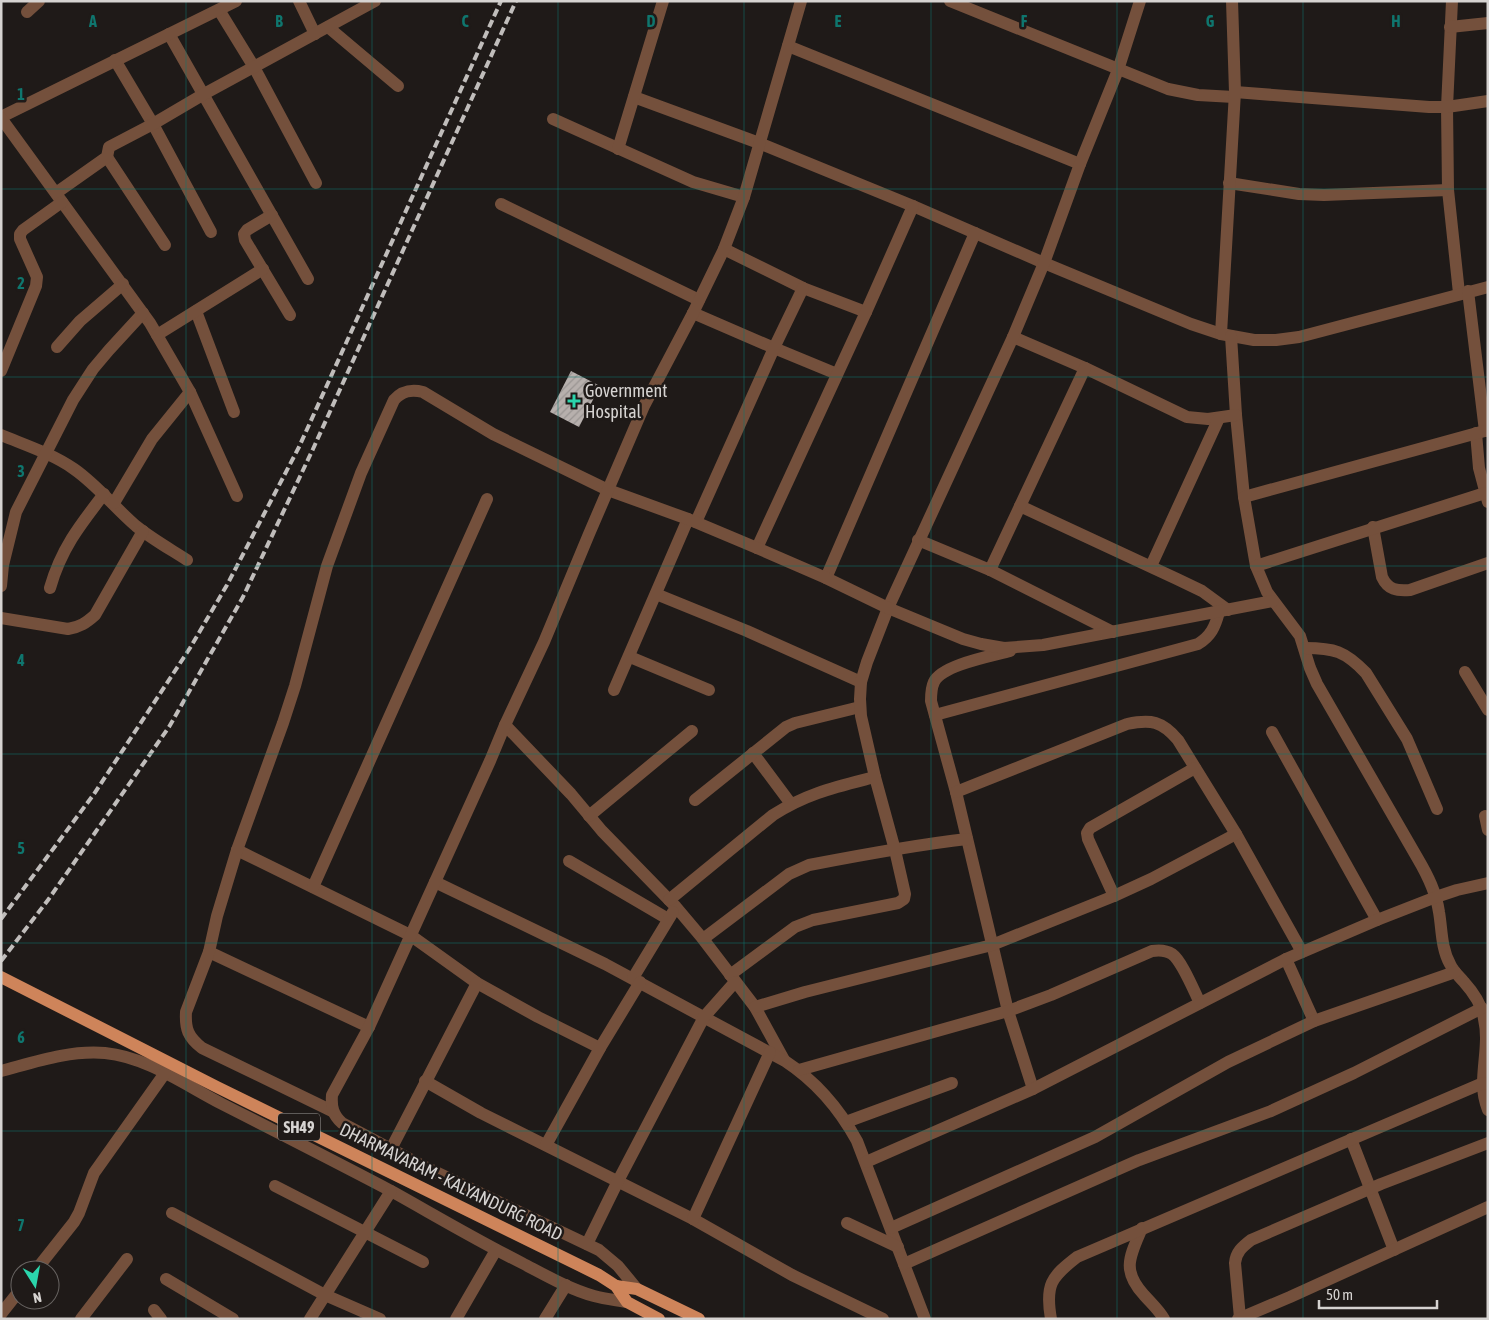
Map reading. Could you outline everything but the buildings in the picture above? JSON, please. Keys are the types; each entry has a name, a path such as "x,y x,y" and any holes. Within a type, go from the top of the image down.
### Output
{"main road":[{"name":"DHARMAVARAM - KALYANDURG ROAD","path":"1,977 217,1087 599,1274 616,1286 627,1302 659,1319"},
{"name":"DHARMAVARAM - KALYANDURG ROAD","path":"616,1286 637,1289 699,1319"}],"street":[{"path":"27,12 39,1"},
{"path":"236,1 1,117 144,314 190,392 237,496"},
{"path":"299,1 315,34"},
{"path":"1,371 36,286 37,277 20,239 20,234 23,230 107,157 109,147 375,1"},
{"path":"618,149 663,1"},
{"path":"637,1289 618,1266 599,1250 391,1149 342,1123 332,1111 332,1095 369,1027 544,642 644,406 724,249 744,197 801,1"},
{"path":"950,1 1148,82 1198,95 1235,95 1429,107 1447,107 1488,101"},
{"path":"587,1244 704,1017 732,978 795,927 803,923 898,903 904,899 905,894 895,850 875,777 860,707 861,682 888,608 1013,337 1044,263 1080,164 1118,70 1140,1"},
{"path":"1232,1 1235,95 1230,183 1226,335 1244,497 1256,566 1262,582 1273,601 1300,636 1317,684 1429,878 1436,898 1444,953 1450,965 1482,1008 1486,1033 1484,1097 1488,1110"},
{"path":"1256,566 1373,528 1486,497 1479,468 1483,431 1448,190 1447,107 1452,1"},
{"path":"219,10 254,67 316,183"},
{"path":"1450,27 1488,23"},
{"path":"328,27 398,86"},
{"path":"169,34 308,279"},
{"path":"788,46 1080,164"},
{"path":"115,60 153,124 211,232"},
{"path":"634,97 759,143 913,206 1162,313 1226,335 1254,340 1299,337 1488,286"},
{"path":"553,120 693,182 744,197"},
{"path":"107,157 165,244"},
{"path":"1230,183 1284,192 1324,195 1448,190"},
{"path":"501,204 699,300"},
{"path":"757,548 913,206"},
{"path":"272,215 247,230 244,234 245,240 290,315"},
{"path":"826,578 976,233"},
{"path":"724,249 803,288 866,312"},
{"path":"157,335 263,270"},
{"path":"57,347 80,321 122,284"},
{"path":"614,690 656,594 803,288"},
{"path":"196,311 234,412"},
{"path":"693,313 837,374"},
{"path":"1,586 3,565 16,512 73,400 108,350 144,314"},
{"path":"1013,337 1085,368 1176,413 1198,419 1236,415"},
{"path":"990,570 1085,368"},
{"path":"332,1111 202,1048 192,1040 185,1022 186,1012 209,952 217,916 238,850 295,686 330,556 361,473 394,400 399,394 414,390 423,392 493,434 608,490 692,521 757,548 888,608 963,639 1004,648 1023,648"},
{"path":"114,503 152,439 190,392"},
{"path":"1151,566 1219,418"},
{"path":"1244,497 1483,431"},
{"path":"1,435 46,454 74,469 143,531 187,560"},
{"path":"50,588 56,568 76,530 104,494"},
{"path":"313,887 487,499"},
{"path":"1020,506 1151,566 1202,592 1224,611"},
{"path":"1373,528 1382,577 1385,584 1392,589 1410,590 1488,563"},
{"path":"1,618 68,629 87,623 95,615 143,531"},
{"path":"918,540 990,570 1113,632"},
{"path":"656,594 748,630 861,682"},
{"path":"1033,1089 1008,1011 956,792 931,701 934,681 940,674 952,668 1023,648 1273,601"},
{"path":"935,715 1198,644 1211,633 1224,611"},
{"path":"1304,648 1325,648 1344,654 1358,664 1366,673 1406,739 1437,809"},
{"path":"630,657 708,690"},
{"path":"1465,672 1488,710"},
{"path":"695,800 786,727 795,723 860,707"},
{"path":"956,792 1127,724 1140,721 1155,722 1168,728 1178,740 1236,834 1302,952"},
{"path":"505,725 703,939 754,1007 785,1061"},
{"path":"589,816 692,731"},
{"path":"1272,732 1377,920"},
{"path":"753,753 791,804"},
{"path":"1114,896 1088,839 1087,833 1090,828 1195,768"},
{"path":"546,1145 637,980 668,919 672,904 773,815 791,804 819,792 875,777"},
{"path":"1485,816 1488,830"},
{"path":"754,1007 992,944 1114,896 1151,879 1236,834"},
{"path":"703,939 798,869 809,865 917,845 967,839"},
{"path":"238,850 410,935 477,983 538,1017 600,1048"},
{"path":"569,861 668,919"},
{"path":"435,882 590,956 770,1052 798,1070 824,1093 846,1122 857,1141 925,1319"},
{"path":"866,1162 1033,1089 1286,959 1377,920 1457,890 1488,882"},
{"path":"798,1070 1008,1011 1152,950 1163,950 1172,954 1179,962 1200,1003"},
{"path":"209,952 369,1027"},
{"path":"1286,959 1314,1021"},
{"path":"891,1228 1095,1137 1228,1062 1314,1021 1455,972"},
{"path":"391,1149 477,983"},
{"path":"904,1264 1139,1160 1271,1111 1482,1008"},
{"path":"1,1071 50,1057 89,1052 119,1055 132,1059 165,1073 391,1191 496,1250 566,1285 593,1296 627,1302"},
{"path":"693,1219 770,1052"},
{"path":"44,1260 74,1222 98,1168 165,1073"},
{"path":"425,1081 481,1112 693,1219 792,1275 883,1319"},
{"path":"846,1122 952,1083"},
{"path":"1051,1319 1048,1304 1050,1284 1060,1270 1077,1257 1351,1139 1485,1084"},
{"path":"1351,1139 1394,1250"},
{"path":"1488,1144 1370,1189 1251,1240 1243,1246 1236,1257 1235,1263 1239,1318 1290,1297 1488,1207"},
{"path":"275,1186 424,1262"},
{"path":"310,1319 391,1191"},
{"path":"172,1213 325,1294 380,1319"},
{"path":"847,1223 898,1247"},
{"path":"1142,1228 1130,1256 1130,1274 1138,1288 1164,1319"},
{"path":"456,1319 496,1250"},
{"path":"81,1319 127,1259"},
{"path":"166,1278 234,1319"},
{"path":"544,1319 566,1285"},
{"path":"1,1314 10,1303"}],"railway":[{"path":"1,919 94,794 190,648 227,585 299,447 501,1"},
{"path":"1,961 48,900 169,727 243,597 313,449 516,1"}],"place":[{"name":"Government Hospital","path":"574,401"}]}
